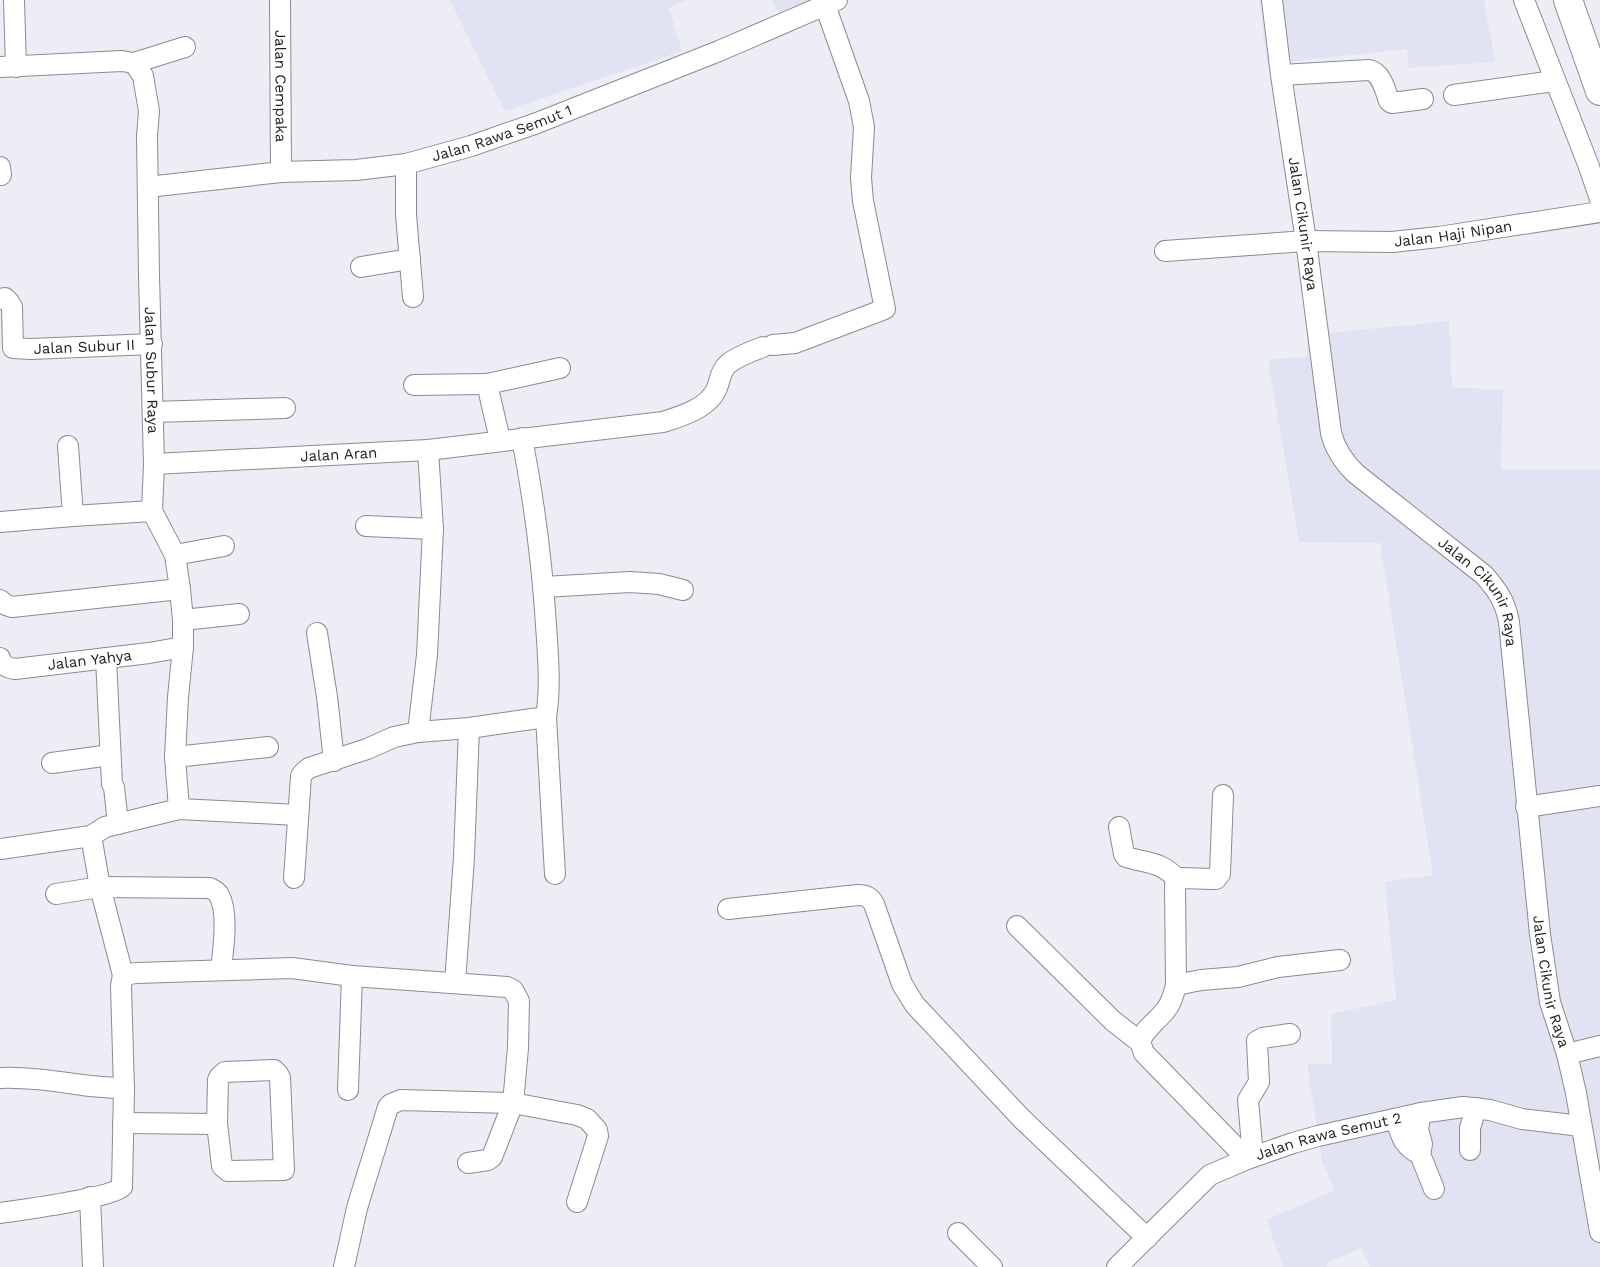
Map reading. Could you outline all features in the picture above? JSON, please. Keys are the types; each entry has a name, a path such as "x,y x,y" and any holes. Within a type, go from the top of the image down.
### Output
{"highway":[{"path":"1568,0 1600,91"}],"street":[{"path":"14,0 8,67 122,61 134,63 185,47"},
{"name":"Jalan Cempaka","path":"280,0 281,172"},
{"name":"Jalan Cikunir Raya","path":"1272,0 1281,75 1306,241 1330,433 1339,454 1355,473 1484,575 1499,592 1507,609 1510,622 1526,807 1540,934 1550,1002 1567,1054 1576,1093 1600,1232"},
{"path":"1524,0 1600,199"},
{"name":"Jalan Rawa Semut 1","path":"148,187 281,172 356,170 406,164 470,146 545,120 719,51 831,2"},
{"name":"Jalan Aran","path":"154,464 428,450 500,440 651,424 673,419 706,403 716,390 723,370 728,364 768,346 795,343 885,309 863,201 861,178 863,116 831,2"},
{"name":"Jalan Subur Raya","path":"134,63 142,76 150,111 147,136 149,276 154,412 152,511 174,555 183,620 183,648 175,757 179,809"},
{"path":"1281,75 1369,70 1378,75 1389,101 1392,103 1423,99"},
{"path":"1454,95 1554,81"},
{"path":"406,164 406,215 413,297"},
{"name":"Jalan Haji Nipan","path":"1165,251 1306,241 1392,242 1439,237 1600,212"},
{"path":"361,267 410,259"},
{"name":"Jalan Subur II","path":"0,299 5,298 12,307 13,348 31,349 152,344"},
{"path":"414,385 487,384 560,368"},
{"path":"487,384 500,440"},
{"path":"154,412 285,408"},
{"path":"522,438 537,524 544,587 550,696 546,717 555,874"},
{"path":"68,446 73,516"},
{"path":"418,732 427,655 433,529 428,450"},
{"path":"0,522 152,511"},
{"path":"366,526 433,529"},
{"path":"174,555 224,546"},
{"path":"544,587 630,582 659,584 683,590"},
{"path":"0,600 12,607 180,589"},
{"path":"183,620 239,614"},
{"path":"317,632 327,696 334,761"},
{"name":"Jalan Yahya","path":"0,658 1,662 8,668 15,669 183,648"},
{"path":"106,658 112,784 114,787 118,824"},
{"path":"294,878 301,776 309,768 367,749 394,737 418,732 469,728 546,717"},
{"path":"455,983 464,857 469,728"},
{"path":"175,757 268,747"},
{"path":"52,763 110,755"},
{"path":"1140,1042 1143,1035 1166,1010 1174,996 1176,985 1176,881 1181,878 1216,879 1220,874 1222,794"},
{"path":"1526,807 1600,796"},
{"path":"0,848 90,836 105,827 179,809 298,815"},
{"path":"1119,826 1126,857 1161,866 1171,872 1178,880"},
{"path":"0,1213 90,1197 117,1191 122,1187 124,1089 121,986 124,975 100,887 90,836"},
{"path":"56,894 100,887 210,888 218,893 222,902 225,927 221,970"},
{"path":"728,909 858,895 867,896 871,899 902,984 915,1005 1022,1119 1147,1238"},
{"path":"1017,926 1113,1022 1140,1042 1144,1053 1250,1158"},
{"path":"1176,985 1201,980 1238,977 1278,967 1340,960"},
{"path":"124,975 292,968 352,976 507,986 513,990 520,1001 513,1103 492,1157 468,1163"},
{"path":"348,1090 352,976"},
{"path":"1250,1158 1248,1100 1259,1082 1257,1041 1263,1038 1290,1034"},
{"path":"1567,1054 1600,1046"},
{"path":"276,1071 280,1078 284,1170 230,1172 225,1170 222,1166 217,1124 218,1080 222,1074 225,1072 276,1071"},
{"path":"0,1078 16,1077 124,1089"},
{"path":"344,1267 357,1208 389,1105 406,1099 513,1103 587,1119 598,1130 598,1136 576,1202"},
{"name":"Jalan Rawa Semut 2","path":"1117,1267 1210,1175 1250,1158 1318,1136 1422,1113 1462,1108 1476,1108 1522,1119 1581,1126"},
{"path":"1470,1150 1470,1128 1476,1108"},
{"path":"1422,1113 1418,1129 1422,1144 1420,1154 1434,1189"},
{"path":"1396,1119 1401,1136 1409,1149 1420,1154"},
{"path":"123,1123 217,1124"},
{"path":"90,1197 93,1267"},
{"path":"958,1233 992,1267"}],"shaded area":[{"path":"450,0 687,0 669,8 682,51 505,111"},
{"path":"771,0 822,0 784,20"},
{"path":"1259,0 1484,0 1495,62 1409,68 1407,49 1267,64"},
{"path":"1449,321 1452,388 1503,389 1501,469 1600,469 1600,1267 1370,1267 1361,1248 1326,1263 1327,1267 1283,1267 1266,1220 1335,1190 1322,1162 1307,1064 1332,1064 1331,1014 1396,1000 1385,882 1433,875 1380,543 1299,542 1268,360 1307,356 1307,335"}]}
